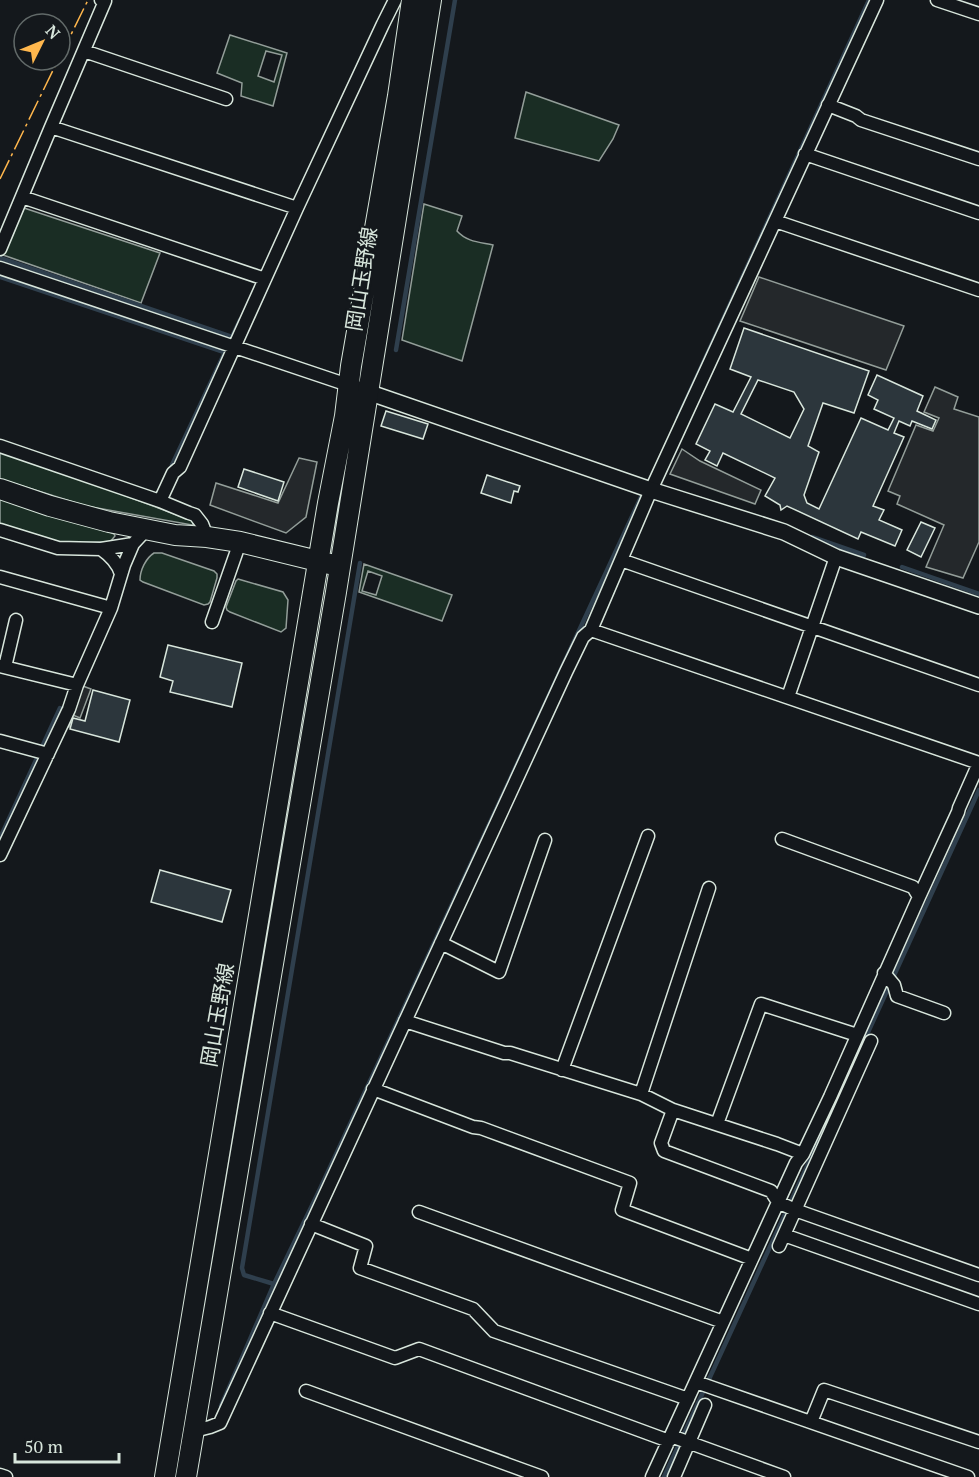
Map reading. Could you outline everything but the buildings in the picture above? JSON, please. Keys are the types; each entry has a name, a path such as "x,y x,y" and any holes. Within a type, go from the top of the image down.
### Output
{"main road":[{"name":"岡山玉野線","path":"165,1477 345,416 348,385 398,96 412,0"},
{"name":"岡山玉野線","path":"186,1477 336,592 431,0"},
{"path":"0,489 109,522 140,537 175,535 207,537 240,542 339,566"}],"street":[{"path":"0,249 105,1 101,0"},
{"path":"160,501 173,473 180,467 260,278 395,0"},
{"path":"194,1431 220,1423 566,672 583,637 591,630 651,490 877,0"},
{"path":"937,0 979,14"},
{"path":"84,51 226,99"},
{"path":"828,105 861,120 979,159"},
{"path":"51,127 294,207"},
{"path":"805,154 979,213"},
{"path":"22,197 260,278"},
{"path":"775,221 979,290"},
{"path":"0,268 651,490 784,532 836,557 979,606"},
{"path":"0,446 195,515 202,524 207,537"},
{"path":"0,530 58,548 101,549 140,537"},
{"path":"0,855 7,826 41,752 69,709 77,685 111,608 124,565 140,537"},
{"path":"212,622 240,542"},
{"path":"101,549 118,565 121,574"},
{"path":"788,697 836,557"},
{"path":"621,560 979,685"},
{"path":"0,577 111,608"},
{"path":"16,620 2,666 77,685"},
{"path":"591,630 979,763 918,897 889,979 857,1035 803,1154 796,1163 787,1206 776,1235"},
{"path":"0,741 41,752"},
{"path":"562,1070 648,836"},
{"path":"782,839 913,887 918,897"},
{"path":"441,943 499,972 545,840"},
{"path":"641,1094 709,888"},
{"path":"889,979 897,996 944,1013"},
{"path":"717,1124 761,1004 857,1035"},
{"path":"405,1021 641,1094 673,1110 803,1154"},
{"path":"674,1477 678,1440 688,1399 702,1384 723,1322 752,1259 776,1235 787,1206 871,1041"},
{"path":"373,1089 630,1183 622,1210 752,1259"},
{"path":"673,1110 661,1143 664,1151 771,1191 787,1206 979,1275"},
{"path":"419,1212 723,1322"},
{"path":"311,1224 366,1246 360,1268 472,1309 494,1331 688,1399"},
{"path":"776,1235 979,1304"},
{"path":"270,1312 395,1358 419,1349 784,1477"},
{"path":"702,1384 968,1477"},
{"path":"811,1422 824,1390 979,1442"},
{"path":"306,1391 542,1477"},
{"path":"656,1476 678,1440 705,1405"},
{"path":"0,1475 6,1477"}],"green space":[{"path":"230,35 287,53 273,106 241,96 242,83 217,73","holes":["266,51 282,55 274,82 258,76"]},
{"path":"526,92 619,125 599,161 515,138"},
{"path":"424,204 462,216 457,231 461,235 474,241 493,245 462,361 402,340"},
{"path":"24,208 160,253 141,303 3,255"},
{"path":"0,452 97,485 193,521 193,524 86,506 0,479"},
{"path":"0,497 110,532 115,536 110,542 66,543 38,538 0,525"},
{"path":"154,553 162,553 214,571 217,578 210,602 204,605 140,580 144,565"},
{"path":"364,564 452,595 442,621 359,592","holes":["368,571 382,576 376,595 362,591"]},
{"path":"238,579 283,592 288,600 286,628 281,632 227,610 226,607"}],"shaded area":[{"path":"759,277 904,326 886,370 740,321"},
{"path":"935,387 958,397 954,409 979,417 979,542 963,578 926,567 944,525 897,504 900,496 888,491 916,425 933,431 939,418 924,412"},
{"path":"682,449 700,461 761,490 755,504 670,474"},
{"path":"299,458 317,462 306,517 286,533 210,505 216,483 278,503"},
{"path":"80,685 91,689 80,718 73,715 69,727 65,725"}],"waterway":[{"path":"396,350 455,0"},
{"path":"678,418 869,0"},
{"path":"0,258 232,337"},
{"path":"0,277 224,352"},
{"path":"172,465 240,320"},
{"path":"221,1406 274,1284 641,497"},
{"path":"812,537 864,555"},
{"path":"274,1284 244,1275 242,1268 360,563"},
{"path":"902,567 979,594"},
{"path":"0,838 60,708"},
{"path":"864,1041 979,790"},
{"path":"664,1477 861,1049"}],"power":[{"path":"72,33 88,0"},
{"path":"0,179 52,72"}]}
